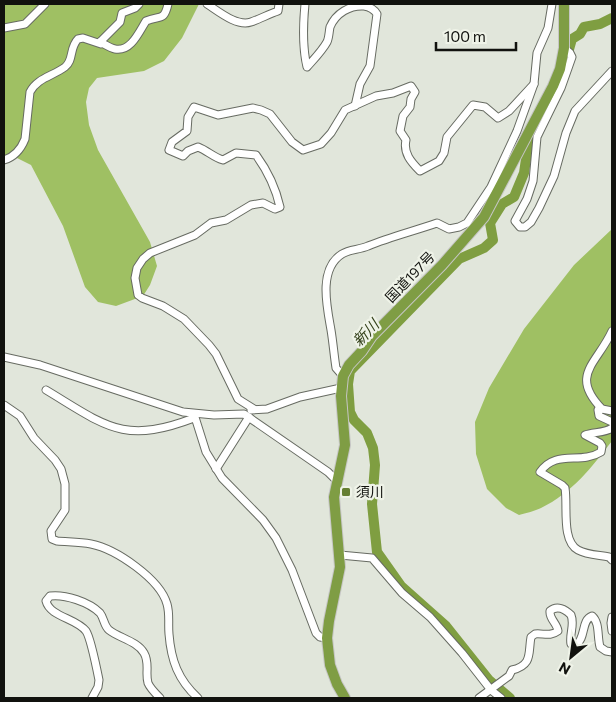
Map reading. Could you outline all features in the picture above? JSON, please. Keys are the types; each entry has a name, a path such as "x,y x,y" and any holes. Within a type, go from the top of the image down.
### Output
{"highway":[{"name":"国道197号","path":"345,698 330,665 327,638 338,584 340,555 334,497 345,445 341,388 343,376 349,364 362,351 372,336 442,265 484,218 533,136 560,69 564,48 564,4"}],"street":[{"path":"4,28 25,24 45,4"},
{"path":"4,160 14,155 25,140 30,92 33,86 68,64 72,48 78,39 83,38 101,44 100,42 120,22 122,13 134,8 138,4"},
{"path":"100,42 115,49 127,47 134,40 146,21 161,18 166,13 168,4"},
{"path":"207,4 240,22 250,23 278,11 279,4"},
{"path":"305,4 303,50 307,67 327,41 331,25 338,15 352,7 359,6 376,10 370,66 360,84 355,106"},
{"path":"343,376 336,368 326,300 326,284 331,268 340,255 351,250 414,232 437,223 449,229 467,223 491,187 517,131 534,84 538,53 548,28 552,4"},
{"path":"533,136 533,181 528,199 515,221 520,227 525,227 531,222 539,208 554,176 566,133 575,111 612,70"},
{"path":"254,409 238,399 216,354 184,319 163,306 138,295 135,278 137,268 150,253 194,235 210,223 226,220 251,205 263,203 275,209 280,208 277,195 256,155 236,153 223,160 213,157 208,150 198,147 188,151 183,156 169,150 172,142 187,130 188,117 194,107 218,115 253,108 261,110 270,114 292,142 303,150 321,144 331,133 345,110 376,96 393,93 411,86 415,92 411,99 410,107 403,116 400,131 406,140 404,148 410,160 420,171 439,162 444,153 447,138 473,105 485,107 498,118 509,111 534,84"},
{"path":"612,331 592,363 586,379 588,392 602,409 612,411"},
{"path":"4,357 40,365 194,416 247,416 328,472 338,482"},
{"path":"216,469 247,416 248,411 267,409 300,397 341,388"},
{"path":"46,390 95,419 123,431 160,429 194,416"},
{"path":"4,405 20,416 34,438 60,468 65,484 65,510 51,531 52,539 57,542 92,544 102,548 125,560 154,582 167,602 170,647 177,673 184,684 198,698"},
{"path":"602,409 598,410 599,416 612,422"},
{"path":"194,416 206,452 216,469 222,478 270,529 292,570 316,632 320,637 327,638"},
{"path":"612,428 585,435 600,443 602,446 601,452 585,459 562,458 555,460 540,472 564,488 568,534 574,548 609,557 612,560"},
{"path":"340,555 372,558 402,593 430,617 490,690 501,698"},
{"path":"92,698 98,687 99,680 88,634 77,624 49,608 46,602 50,596 60,596 76,600 95,609 102,616 108,630 140,648 148,664 149,685 160,698"},
{"path":"478,698 509,676 512,670 520,668 526,663 530,651 531,637 534,634 548,635 558,631 557,625 549,614 550,610 555,607 561,608 571,615 573,625 570,638 571,644 576,645 580,642 586,620 592,616 596,620 600,647 612,652"},
{"path":"612,617 612,631"}],"green space":[{"path":"4,4 199,4 182,38 164,61 144,71 97,78 89,88 86,102 89,125 98,150 150,242 157,266 150,285 143,296 116,306 98,302 85,287 63,226 31,165 15,157 4,156"},
{"path":"612,229 612,441 589,470 562,495 541,508 519,515 506,508 487,489 476,454 475,422 489,388 524,329 574,265"}],"waterway":[{"name":"新川","path":"566,60 572,39 580,34 584,27 600,24 612,18"},
{"name":"新川","path":"510,698 489,680 446,626 401,586 377,552 372,504 375,465 373,448 367,433 354,420 350,412 348,384 350,371 459,259 484,248 493,240 490,223 502,204 514,197 524,173 527,152 554,94"}],"place":[{"name":"須川","path":"346,492"}]}
